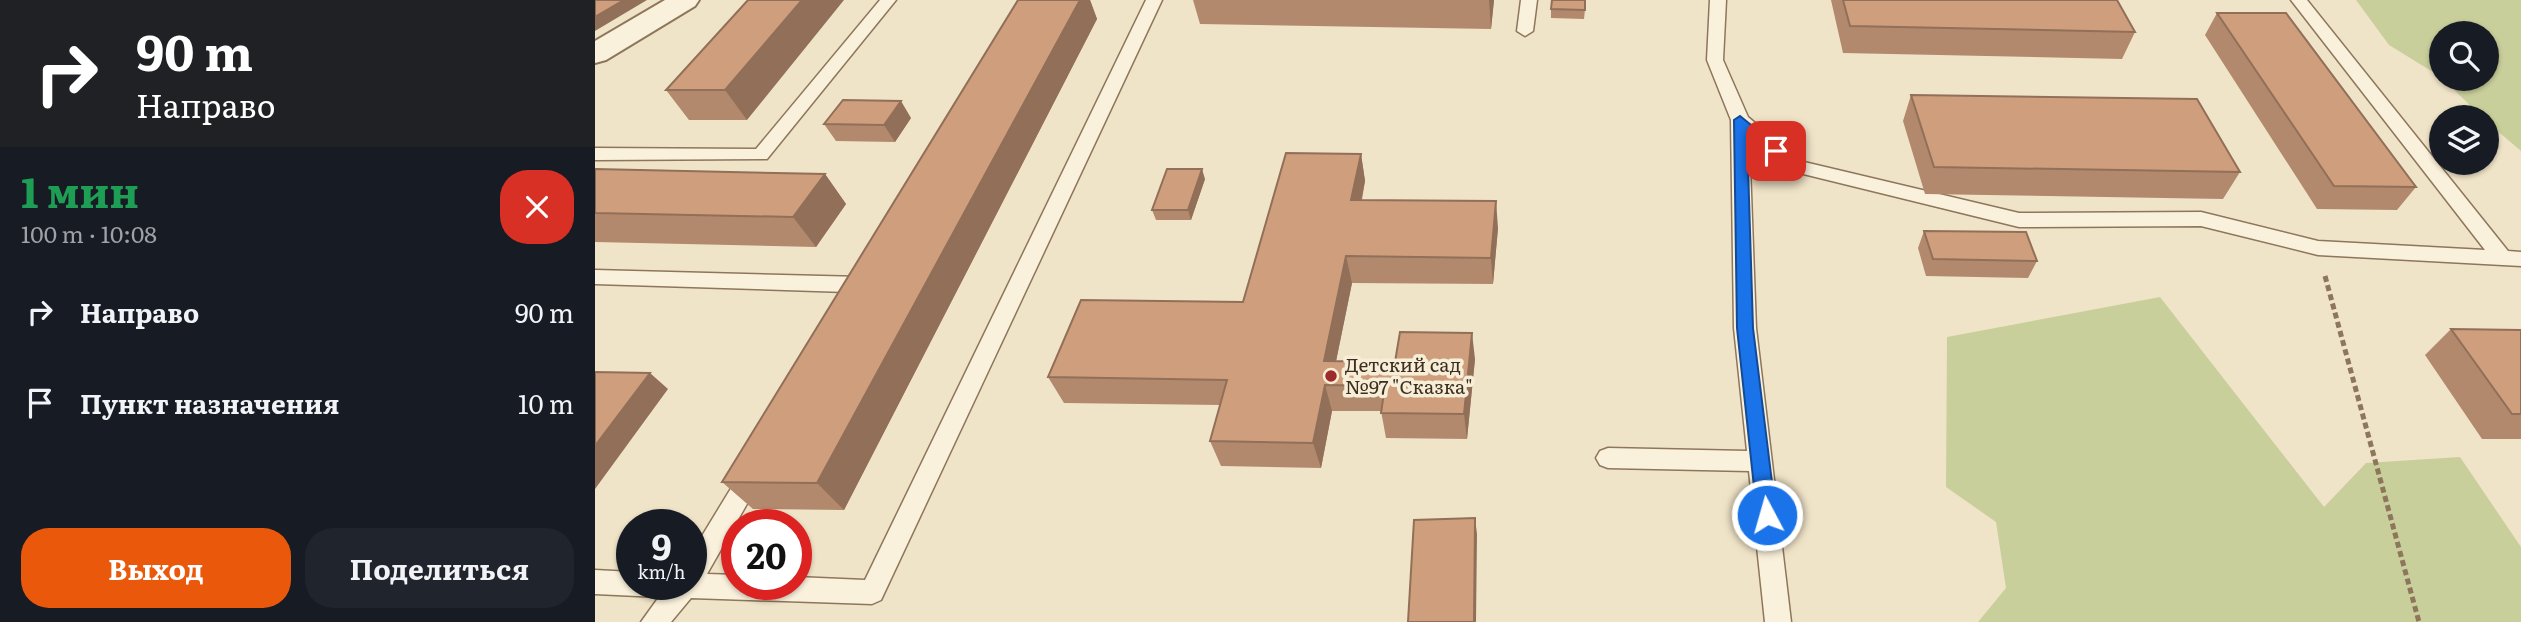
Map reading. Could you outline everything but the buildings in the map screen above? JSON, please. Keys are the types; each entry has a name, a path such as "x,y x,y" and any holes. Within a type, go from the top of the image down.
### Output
{"street":[{"path":"595,54 685,0"}],"lane":[{"path":"595,153 761,155 888,0"},
{"path":"707,584 871,592 1154,0"},
{"path":"1525,31 1529,0"},
{"path":"1718,0 1715,60 1740,120 1745,328 1778,622"},
{"path":"2299,0 2512,258"},
{"path":"1740,120 1794,166 2019,220 2201,219 2318,248 2512,258"},
{"path":"595,277 862,285 841,320"},
{"path":"707,550 766,449"},
{"path":"1608,458 1761,461"},
{"path":"595,582 616,583"},
{"path":"654,622 673,600"}],"path":[{"path":"2318,248 2419,622"}],"green space":[{"path":"2356,0 2521,0 2521,151 2499,132 2499,105 2470,105 2455,91 2499,91 2499,21 2429,21 2429,70 2389,45"},
{"path":"2160,297 2324,507 2366,463 2460,457 2521,547 2521,622 1978,622 2006,588 1996,522 1946,487 1947,337"}],"place":[{"name":"Детский сад №97 \"Сказка\"","path":"1331,376"}],"route":[{"path":"1767,515 1745,328 1740,120 1776,151"}]}
